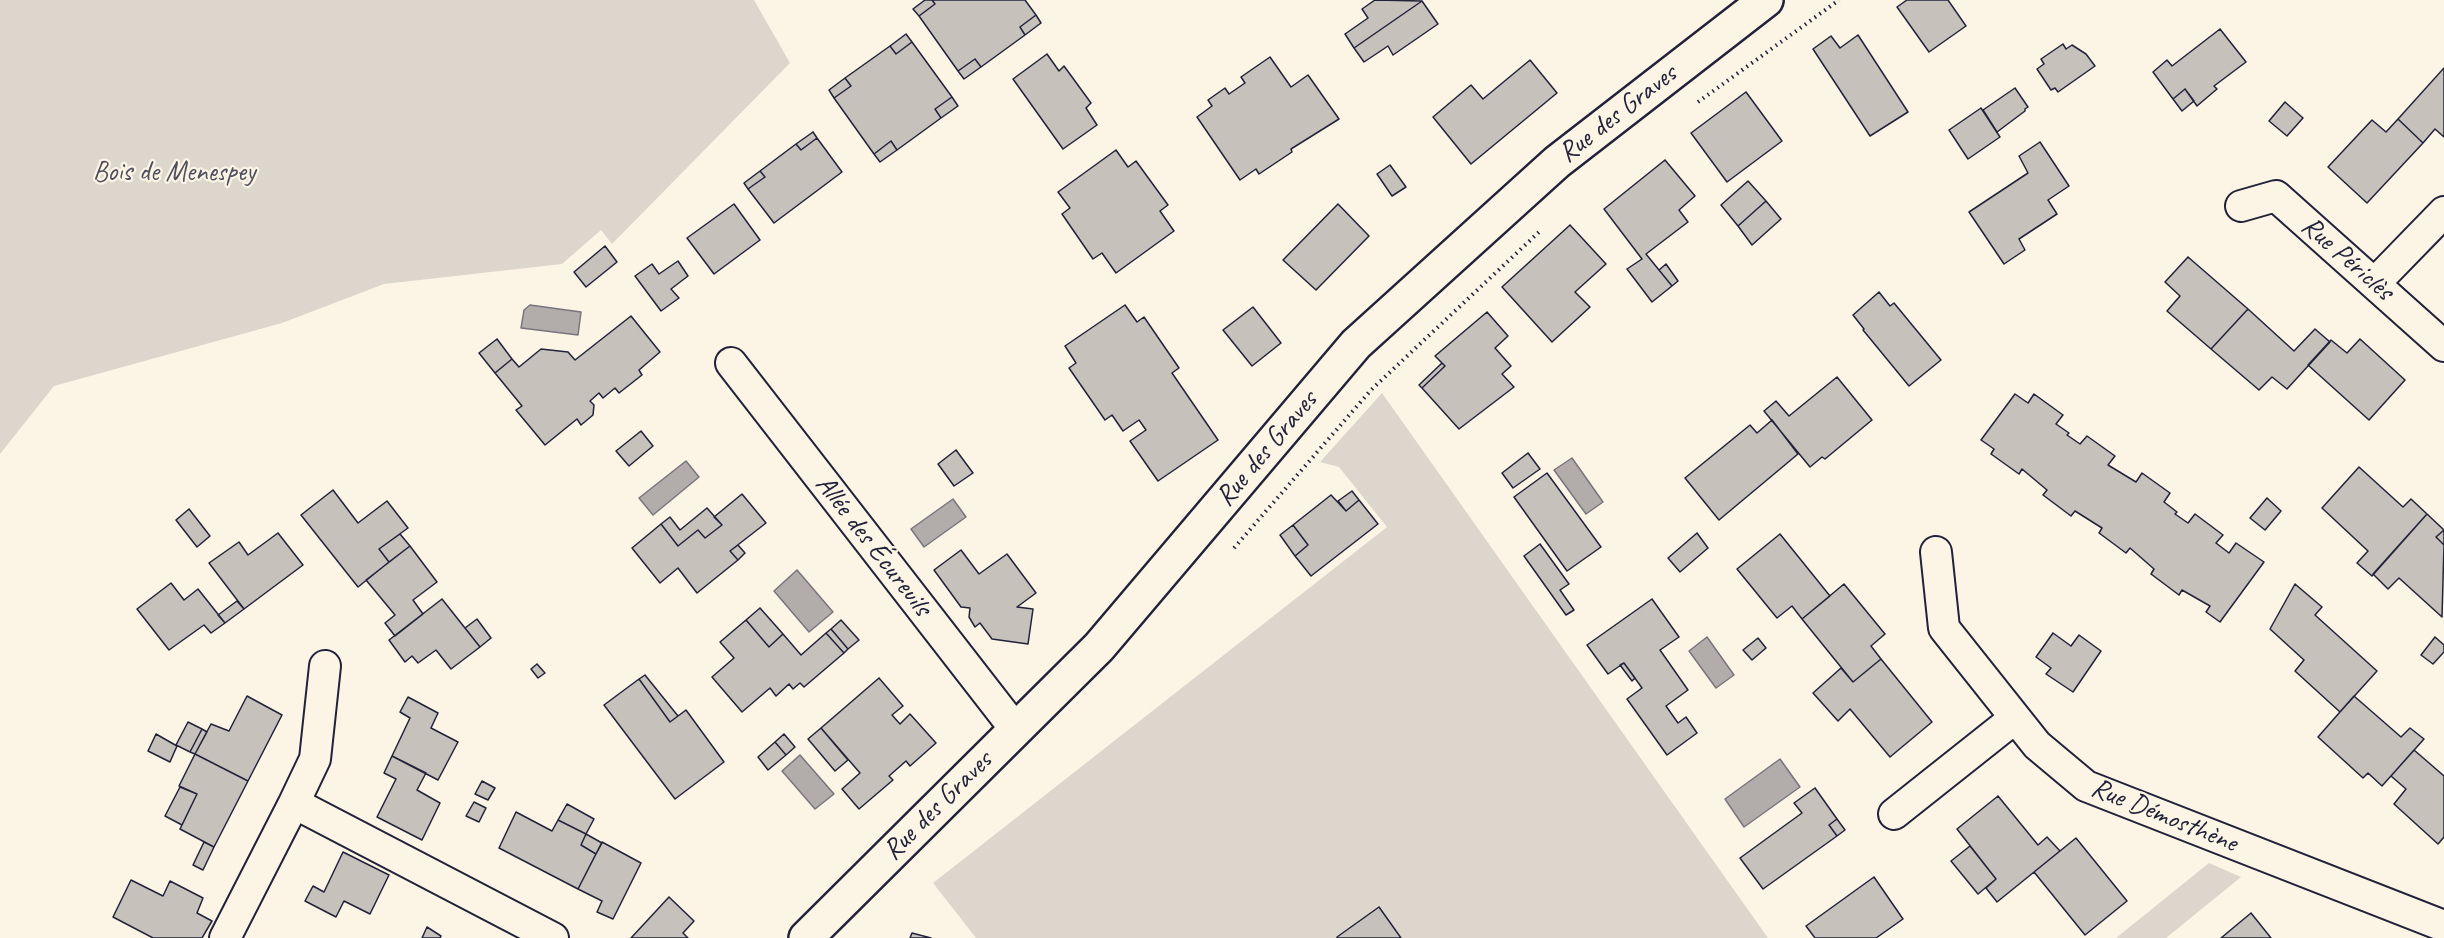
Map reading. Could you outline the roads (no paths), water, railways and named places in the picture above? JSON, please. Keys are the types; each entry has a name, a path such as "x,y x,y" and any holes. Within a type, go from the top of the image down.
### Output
{"street":[{"name":"Rue des Graves","path":"806,938 1099,647 1356,344 1557,162 1766,0"},
{"name":"Rue Périclès","path":"2241,206 2276,196 2444,346"},
{"path":"2375,283 2444,212"},
{"name":"Allée des Écureuils","path":"731,363 1016,730"},
{"name":"Rue Démosthène","path":"1936,552 1944,628 2037,746 2086,786 2444,926"},
{"path":"225,938 315,759 325,666"},
{"path":"1894,814 2015,718"},
{"path":"294,803 553,938"}],"park label":[{"name":"Bois de Menespey","path":"174,173"}]}
